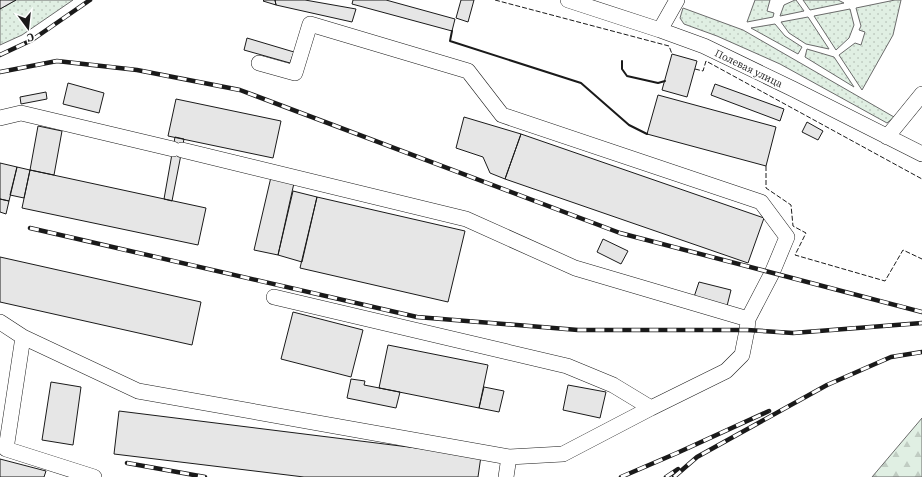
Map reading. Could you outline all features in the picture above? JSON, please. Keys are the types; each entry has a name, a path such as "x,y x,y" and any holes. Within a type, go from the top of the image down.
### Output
{"street":[{"name":"Полевая улица","path":"568,0 704,46 922,154"},
{"path":"660,30 677,0"},
{"path":"0,322 23,337 138,391 509,457 564,454 726,371 742,354 748,319 772,273 787,237 761,202 502,115 468,71 310,24 295,73 259,63"},
{"path":"887,137 922,94"},
{"path":"0,118 21,113 466,219 575,268 748,319"},
{"path":"274,297 567,366 613,385 652,408"},
{"path":"23,337 6,450 94,477"},
{"path":"506,477 509,457"}],"green space":[{"path":"16,0 73,0 22,35 0,45 0,9"},
{"path":"755,0 770,0 767,11 774,13 773,17 747,22"},
{"path":"795,0 804,11 780,16 784,5"},
{"path":"803,0 838,0 844,3 810,10"},
{"path":"901,0 893,35 862,90 839,55 855,43 861,45 865,32 859,30 861,26 856,8"},
{"path":"683,8 743,30 894,117 887,123 780,64 717,36 684,24 680,18"},
{"path":"850,9 854,25 849,38 836,50 814,16"},
{"path":"808,17 829,49 806,44 789,33 781,22"},
{"path":"775,24 785,36 802,47 798,54 751,28"},
{"path":"807,49 834,57 854,87 805,57"},
{"path":"922,418 922,477 872,477"}],"building":[{"path":"0,0 16,0 0,9"},
{"path":"275,0 276,5 263,1"},
{"path":"275,0 305,0 356,9 352,22 276,5"},
{"path":"353,0 386,0 455,19 452,31 352,4"},
{"path":"461,0 474,0 468,22 456,18"},
{"path":"247,38 294,52 290,63 244,50"},
{"path":"672,54 697,61 687,97 662,90"},
{"path":"68,83 104,93 99,113 63,104"},
{"path":"715,84 784,109 780,121 711,95"},
{"path":"46,92 47,99 21,104 20,97"},
{"path":"658,95 776,127 766,166 647,134"},
{"path":"176,99 281,121 273,158 168,136"},
{"path":"464,117 521,134 505,179 490,173 483,157 456,148"},
{"path":"807,122 823,131 818,140 802,132"},
{"path":"38,126 62,131 54,175 30,170"},
{"path":"521,134 764,218 748,263 505,179"},
{"path":"175,137 184,139 172,201 164,199"},
{"path":"0,163 17,167 9,201 0,199"},
{"path":"17,167 30,170 24,198 10,195"},
{"path":"30,170 206,208 198,245 22,208"},
{"path":"271,177 294,183 278,255 254,250"},
{"path":"293,191 317,197 302,262 278,255"},
{"path":"317,197 465,231 448,302 300,268"},
{"path":"0,199 9,201 6,214 0,212"},
{"path":"603,239 628,251 621,264 597,252"},
{"path":"0,257 201,302 192,345 0,302"},
{"path":"699,282 731,290 727,306 694,297"},
{"path":"293,312 363,330 351,377 281,359"},
{"path":"388,345 488,365 479,408 379,388"},
{"path":"351,379 365,381 364,385 400,392 396,408 347,398"},
{"path":"51,382 81,387 73,445 42,440"},
{"path":"568,385 606,392 600,418 563,410"},
{"path":"484,387 504,391 499,412 479,408"},
{"path":"119,411 481,456 478,477 304,477 114,454"},
{"path":"0,459 46,471 44,477 0,477"}],"railway":[{"path":"0,55 32,40 90,0"},
{"path":"0,72 57,61 137,70 240,90 620,233 922,312"},
{"path":"30,228 417,317 578,330 747,330 793,333 922,323"},
{"path":"674,477 697,457 827,385 891,357 922,352"},
{"path":"621,477 769,411"},
{"path":"127,463 205,477"},
{"path":"666,477 678,469"}],"fence":[{"path":"495,0 669,46 672,54"},
{"path":"695,69 703,71 706,61 922,179"},
{"path":"766,166 766,188 791,205 793,226 806,233 795,255 885,281 903,250 922,259"}],"wall":[{"path":"452,31 450,41 581,83 629,125 647,134"},
{"path":"622,61 622,69 627,76 658,83 665,81"}]}
